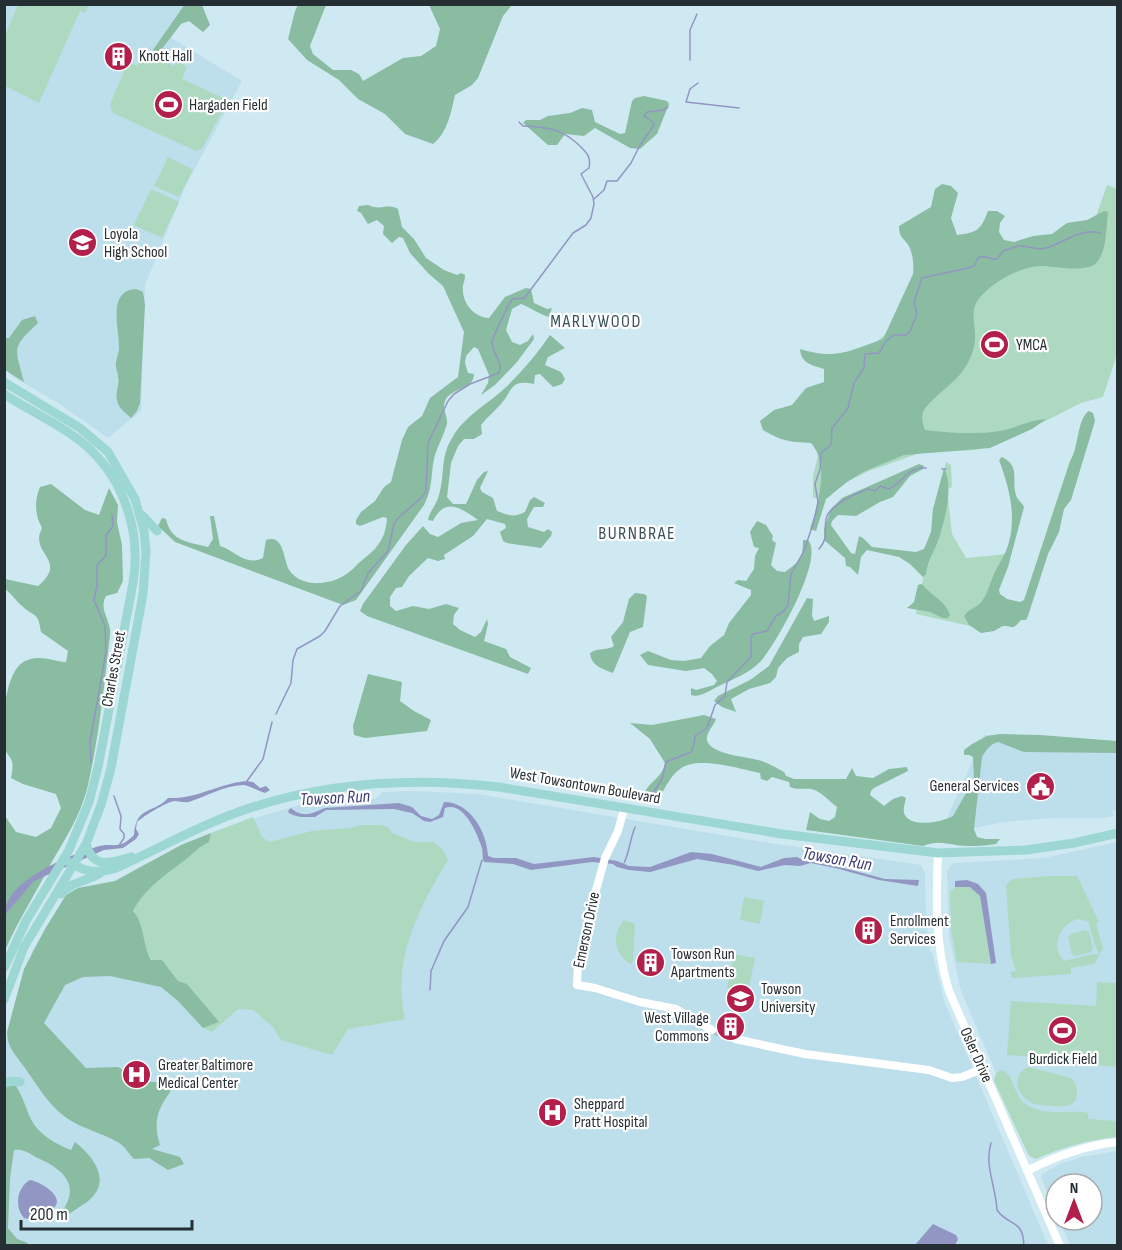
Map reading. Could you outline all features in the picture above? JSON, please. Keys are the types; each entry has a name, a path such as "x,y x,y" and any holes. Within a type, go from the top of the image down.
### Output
{"main road":[{"name":"Charles Street","path":"4,382 80,428 108,452 129,485 140,513 146,561 143,594 111,768 99,811 86,844 24,947 4,1000"},
{"name":"Charles Street","path":"4,394 70,434 94,454 116,484 128,508 135,559 133,583 93,792 79,830 26,921 4,968"},
{"path":"45,418 60,422 99,451 108,452 108,460 121,481 128,508"},
{"name":"West Towsontown Boulevard","path":"50,903 68,886 90,880 100,873 116,868 188,833 242,811 302,795 360,785 420,782 481,785 782,834 938,854 1026,850 1074,843 1118,833"},
{"path":"86,844 92,859 100,862 146,854"},
{"path":"64,859 82,870 100,873"},
{"path":"4,1083 20,1082"}],"street":[{"name":"Emerson Drive","path":"624,809 618,831 600,873 584,936 577,985 601,989 640,1002 675,1009 711,1030"},
{"name":"Osler Drive","path":"938,854 937,924 942,964 953,1002 1060,1245"},
{"path":"735,1040 805,1054 929,1070 952,1078 963,1077 982,1069"},
{"path":"1027,1171 1052,1158 1077,1149 1118,1142"}],"shaded area":[{"name":"Loyola High School","path":"4,5 188,5 165,34 242,81 186,185 145,285 141,411 108,438 5,370"},
{"path":"984,735 1117,743 1117,810 1112,811 1114,816 1003,822 939,836"},
{"path":"382,792 478,794 763,842 921,865 925,873 930,952 932,952 945,1003 1048,1245 5,1246 5,1043 32,951 66,895 78,888 98,886 119,880 141,866 233,825 298,805 355,797 362,800 375,799"},
{"path":"1117,842 1117,1132 1030,1153 961,991 949,937 947,871 955,863 1044,858"},
{"path":"1117,1151 1117,1245 1070,1245 1064,1232 1104,1232 1104,1172 1046,1172 1081,1157"}],"green space":[{"path":"185,4 202,5 210,25 203,32 189,21 181,24 158,54 153,50"},
{"path":"18,5 89,5 85,13 80,11 39,103 5,86 5,35"},
{"path":"298,5 326,5 310,46 313,54 333,70 351,70 359,74 363,81 403,58 421,56 436,46 440,29 429,5 512,5 503,16 478,78 472,85 455,95 445,128 433,144 405,134 385,114 358,99 339,80 307,60 288,39"},
{"name":"Hargaden Field","path":"145,50 174,66 177,61 187,67 182,79 228,100 202,149 196,151 113,113 110,104 128,62 137,66"},
{"path":"644,96 667,101 669,104 657,134 640,149 630,148 595,128 584,136 565,134 557,145 548,145 523,123 526,120 540,120 582,108 592,110 595,122 620,134 625,133 632,101"},
{"path":"168,157 193,170 179,197 154,186"},
{"path":"942,184 951,186 958,193 951,218 957,235 970,233 980,227 988,211 997,211 1005,216 1000,223 999,232 1004,240 1014,242 1033,236 1052,234 1067,223 1087,220 1104,211 1108,212 1104,247 1095,264 1083,268 1041,266 1024,269 1000,280 981,296 974,312 975,343 969,362 964,370 926,408 922,417 925,430 962,433 1000,431 1046,419 1032,429 990,448 904,455 863,472 826,499 816,531 810,529 821,485 817,452 811,443 780,439 770,434 763,430 760,421 774,410 792,405 806,388 824,382 824,369 811,365 805,360 800,349 823,354 842,353 883,339 913,274 911,251 901,236 899,226 931,207 935,189"},
{"name":"YMCA","path":"1107,185 1117,189 1117,354 1103,397 1081,403 1008,440 976,450 920,453 869,471 842,484 829,497 813,498 813,476 824,432 859,358 958,271 1081,259"},
{"path":"151,189 179,202 162,238 134,225"},
{"path":"359,206 398,209 402,227 414,239 426,258 444,270 457,275 461,273 465,275 464,297 469,308 478,315 489,318 505,297 526,288 531,289 534,303 547,309 552,308 549,317 521,304 512,309 506,330 512,342 520,345 528,341 533,334 534,339 517,362 495,385 481,395 488,383 489,375 478,349 474,347 466,356 465,363 468,373 474,374 473,379 466,386 448,396 445,401 447,424 435,455 431,486 424,505 356,600 343,605 175,542 158,526 162,518 166,519 168,527 176,537 208,547 213,539 210,516 214,516 220,546 240,557 257,560 263,558 266,540 272,539 280,544 288,567 295,576 316,583 332,581 345,575 379,544 384,535 387,518 383,517 360,526 356,524 356,520 391,482 402,440 408,427 422,416 430,398 458,377 464,332 443,286 410,253 403,238 399,237 392,243 383,234 384,226 377,220 368,224 357,211"},
{"path":"136,289 143,292 145,305 140,403 131,418 121,408 117,397 116,365 119,349 117,313 121,296 127,291"},
{"path":"35,316 38,323 19,344 17,355 24,382 5,370 5,338 9,338 22,320"},
{"path":"550,335 565,348 548,357 545,365 561,372 565,379 562,384 553,387 540,374 535,375 534,384 520,383 513,387 481,425 482,434 474,439 464,439 458,446 451,463 447,497 453,504 466,504 477,480 488,471 480,488 482,492 493,498 497,511 511,515 521,514 525,512 530,500 534,497 545,503 543,507 534,507 527,519 528,527 544,532 548,529 552,532 551,536 541,548 507,543 503,541 500,532 506,528 505,524 487,519 473,536 444,555 445,559 438,561 428,558 409,576 402,587 396,588 390,597 390,606 396,611 413,606 429,609 446,604 459,608 454,615 453,624 475,637 481,632 487,619 484,641 506,649 510,657 531,668 528,674 367,616 360,611 406,545 423,526 430,534 438,537 461,523 478,520 459,508 448,507 443,509 433,521 428,520 439,495 448,445 463,423 511,382"},
{"path":"1089,411 1093,413 1095,421 1071,500 1064,509 1059,532 1048,554 1028,616 1026,620 1021,620 1014,627 1003,626 994,631 981,633 969,625 964,616 986,595 1006,551 1012,528 1009,494 999,460 1002,457 1012,465 1016,495 1024,507 1008,567 999,590 1000,594 1007,599 1020,602 1024,600 1073,455 1082,420"},
{"path":"946,462 951,465 952,487 947,489 952,534 966,558 1007,554 984,629 916,614"},
{"path":"919,464 924,466 923,469 910,476 893,497 856,516 838,515 831,525 851,553 855,554 859,536 872,547 916,552 924,549 931,532 933,509 944,468 948,484 948,503 926,574 923,577 899,557 867,550 861,557 858,575 846,566 845,558 824,540 824,529 831,509 842,498"},
{"path":"51,484 85,510 99,515 109,488 118,505 117,522 122,545 123,581 117,593 106,596 104,601 110,635 98,732 84,799 71,829 5,951 5,816 16,832 36,837 51,828 61,808 56,794 11,778 12,764 5,749 3,727 8,687 18,667 25,661 35,658 66,662 68,651 41,632 37,618 5,589 5,579 38,586 50,571 49,560 40,545 39,537 42,528 36,503 40,487"},
{"path":"757,521 766,525 773,536 772,540 776,543 771,565 777,571 785,572 797,562 801,556 803,540 808,540 811,550 810,564 805,582 787,620 768,652 757,665 746,673 707,692 697,696 691,695 691,688 696,690 714,685 717,681 712,674 704,668 686,671 648,665 640,655 648,651 671,660 684,661 701,658 710,646 724,635 729,623 751,595 751,590 734,583 738,580 746,581 754,569 755,556 759,548 754,547 750,532"},
{"path":"922,584 945,606 950,615 948,618 907,608 914,602 918,585"},
{"path":"635,593 647,596 643,627 630,632 613,673 595,664 590,653 614,646 611,637 623,622 629,599"},
{"path":"807,598 813,599 814,621 829,616 829,622 821,634 803,637 799,644 799,652 787,658 778,668 776,677 770,683 749,689 731,699 736,712 714,701 718,696 750,680 769,666"},
{"path":"368,674 402,682 400,701 431,720 427,731 365,738 354,735 353,726"},
{"path":"704,715 716,719 707,737 709,745 714,749 765,762 794,779 846,779 852,768 856,776 873,778 889,769 907,767 908,771 874,788 870,795 884,806 893,799 902,796 906,798 904,813 907,818 919,823 934,822 953,816 974,779 973,757 964,755 964,750 987,736 1040,735 1117,741 1117,753 1024,752 998,742 995,743 982,757 974,829 977,837 1000,839 996,844 986,845 932,843 923,846 806,830 810,812 820,819 829,821 835,817 837,807 815,790 793,788 790,787 789,782 772,777 767,781 761,779 760,773 719,764 687,765 674,774 660,796 647,798 644,795 646,790 664,768 665,763 650,739 630,723 652,725"},
{"path":"253,817 262,837 269,842 312,831 382,825 389,828 392,833 414,842 434,842 442,849 448,860 418,916 405,955 402,997 405,1019 348,1029 332,1055 281,1040 273,1027 253,1010 238,1009 212,1032 203,1028 218,1022 187,984 178,981 162,960 152,960 146,950 143,933 133,911 151,887 209,842 211,833"},
{"path":"211,833 209,842 158,880 144,894 133,911 140,922 151,960 162,960 178,981 187,984 219,1022 203,1028 178,1001 161,987 110,976 83,977 65,985 44,1023 86,1068 118,1067 145,1082 177,1082 159,1111 157,1135 160,1145 152,1149 180,1157 184,1164 168,1170 149,1158 134,1159 118,1142 75,1123 59,1112 13,1051 7,1032 24,969 66,895 78,888 115,881 181,845"},
{"path":"1077,876 1099,922 1096,924 1103,948 1094,964 1071,968 1071,974 1013,978 1010,972 1016,971 1011,956 1006,886 1014,879","holes":["1077,919 1088,921 1099,953 1064,961 1057,943 1061,931"]},
{"path":"955,887 970,887 980,896 991,964 957,962 951,930 950,892"},
{"path":"744,897 764,901 760,924 740,920"},
{"path":"624,920 635,924 631,964 621,955 616,944 617,932"},
{"path":"1085,930 1089,932 1093,948 1091,952 1075,956 1072,954 1068,937"},
{"path":"734,954 755,958 748,992 727,988"},
{"name":"Burdick Field","path":"1097,982 1117,983 1117,1067 1093,1065 1093,1061 1007,1055 1011,1001 1096,1006"},
{"path":"1029,1067 1071,1078 1077,1089 1075,1101 1070,1105 1061,1106 1040,1105 1029,1101 1021,1093 1017,1083 1020,1073"},
{"path":"1001,1070 1006,1072 1012,1080 1020,1099 1032,1108 1048,1112 1088,1113 1088,1119 1117,1121 1117,1137 1076,1145 1036,1159 1029,1156 994,1081 996,1073"},
{"path":"10,1085 16,1086 37,1128 53,1141 71,1150 75,1142 94,1162 100,1178 95,1194 59,1221 58,1217 69,1199 70,1190 65,1176 50,1164 27,1152 14,1150 10,1178 8,1228 17,1239 28,1243 27,1245 5,1246 5,1088"}],"water":[{"name":"Towson Run","path":"246,781 253,782 260,788 266,786 270,790 265,793 245,785 236,786 189,802 174,801 166,804 137,822 136,829 139,834 123,848 104,850 34,881 5,915 7,903 26,881 84,851 102,845 123,843 134,835 135,825 142,814 168,798 189,796"},
{"name":"Towson Run","path":"444,802 453,803 469,813 484,837 488,856 494,858 516,858 534,864 594,857 617,861 629,866 650,867 691,852 712,854 761,867 784,858 797,857 805,861 829,864 885,879 919,880 918,886 879,880 811,863 800,866 785,865 758,871 697,859 650,872 592,862 531,870 513,864 484,862 477,834 469,820 458,809 452,807 445,808 443,817 430,822 412,813 394,809 326,810 315,817 299,816 288,811 291,808 308,814 325,808 399,803 412,807 421,816 432,819 439,815"},
{"path":"967,880 978,884 986,893 996,963 991,964 980,896 970,887 955,887 955,881"},
{"path":"30,1180 48,1189 57,1201 52,1209 36,1220 24,1218 18,1203 22,1187"},
{"path":"933,1224 956,1235 958,1239 955,1245 915,1245"}],"waterway":[{"path":"690,60 690,30 697,14"},
{"path":"698,83 690,89 686,102 739,108"},
{"path":"594,199 604,190 607,181 617,181 631,163 654,125 644,116 647,112 668,107"},
{"path":"276,714 291,683 293,660 297,649 320,636 340,606 361,591 368,573 388,551 394,524 426,491 428,443 448,401 454,394 470,384 499,373 500,364 492,342 512,299 526,296 573,233 586,225 591,218 593,197 581,174 589,168 589,159 585,152 568,136 548,128 523,126 519,122"},
{"path":"650,798 662,779 666,762 691,752 695,736 707,728 715,705 725,696 727,682 751,657 753,634 767,631 776,616 788,605 791,574 804,551 814,521 818,502 815,484 820,469 821,453 831,445 832,428 848,408 854,383 864,368 865,354 879,353 886,341 894,335 906,335 910,331 917,314 914,302 922,278 974,266 981,257 997,259 1004,250 1016,246 1042,249 1086,232 1100,233"},
{"path":"819,549 825,540 827,516 839,503 868,489 875,491 880,486 889,489 915,469 926,468"},
{"path":"91,762 90,742 106,652 105,626 94,600 97,565 106,555 106,535 113,526 112,514"},
{"path":"247,781 263,759 272,722"},
{"path":"114,796 121,816 120,829 124,834 118,847"},
{"path":"624,863 635,827"},
{"path":"430,990 431,971 444,941 468,907 482,860"},
{"path":"991,1143 989,1160 997,1210 1018,1227 1024,1246"}],"tunnel":[{"path":"712,1030 735,1039"}],"place":[{"name":"Knott Hall","path":"118,56"},
{"name":"Hargaden Field","path":"168,105"},
{"name":"Loyola High School","path":"83,243"},
{"name":"YMCA","path":"995,345"},
{"name":"General Services","path":"1040,786"},
{"name":"Enrollment Services","path":"869,930"},
{"name":"Towson Run Apartments","path":"650,963"},
{"name":"Towson University","path":"740,998"},
{"name":"West Village Commons","path":"730,1027"},
{"name":"Burdick Field","path":"1063,1031"},
{"name":"Greater Baltimore Medical Center","path":"137,1074"},
{"name":"Sheppard Pratt Hospital","path":"553,1113"}],"district":[{"name":"MARLYWOOD","path":"596,321"},
{"name":"BURNBRAE","path":"637,533"}]}
